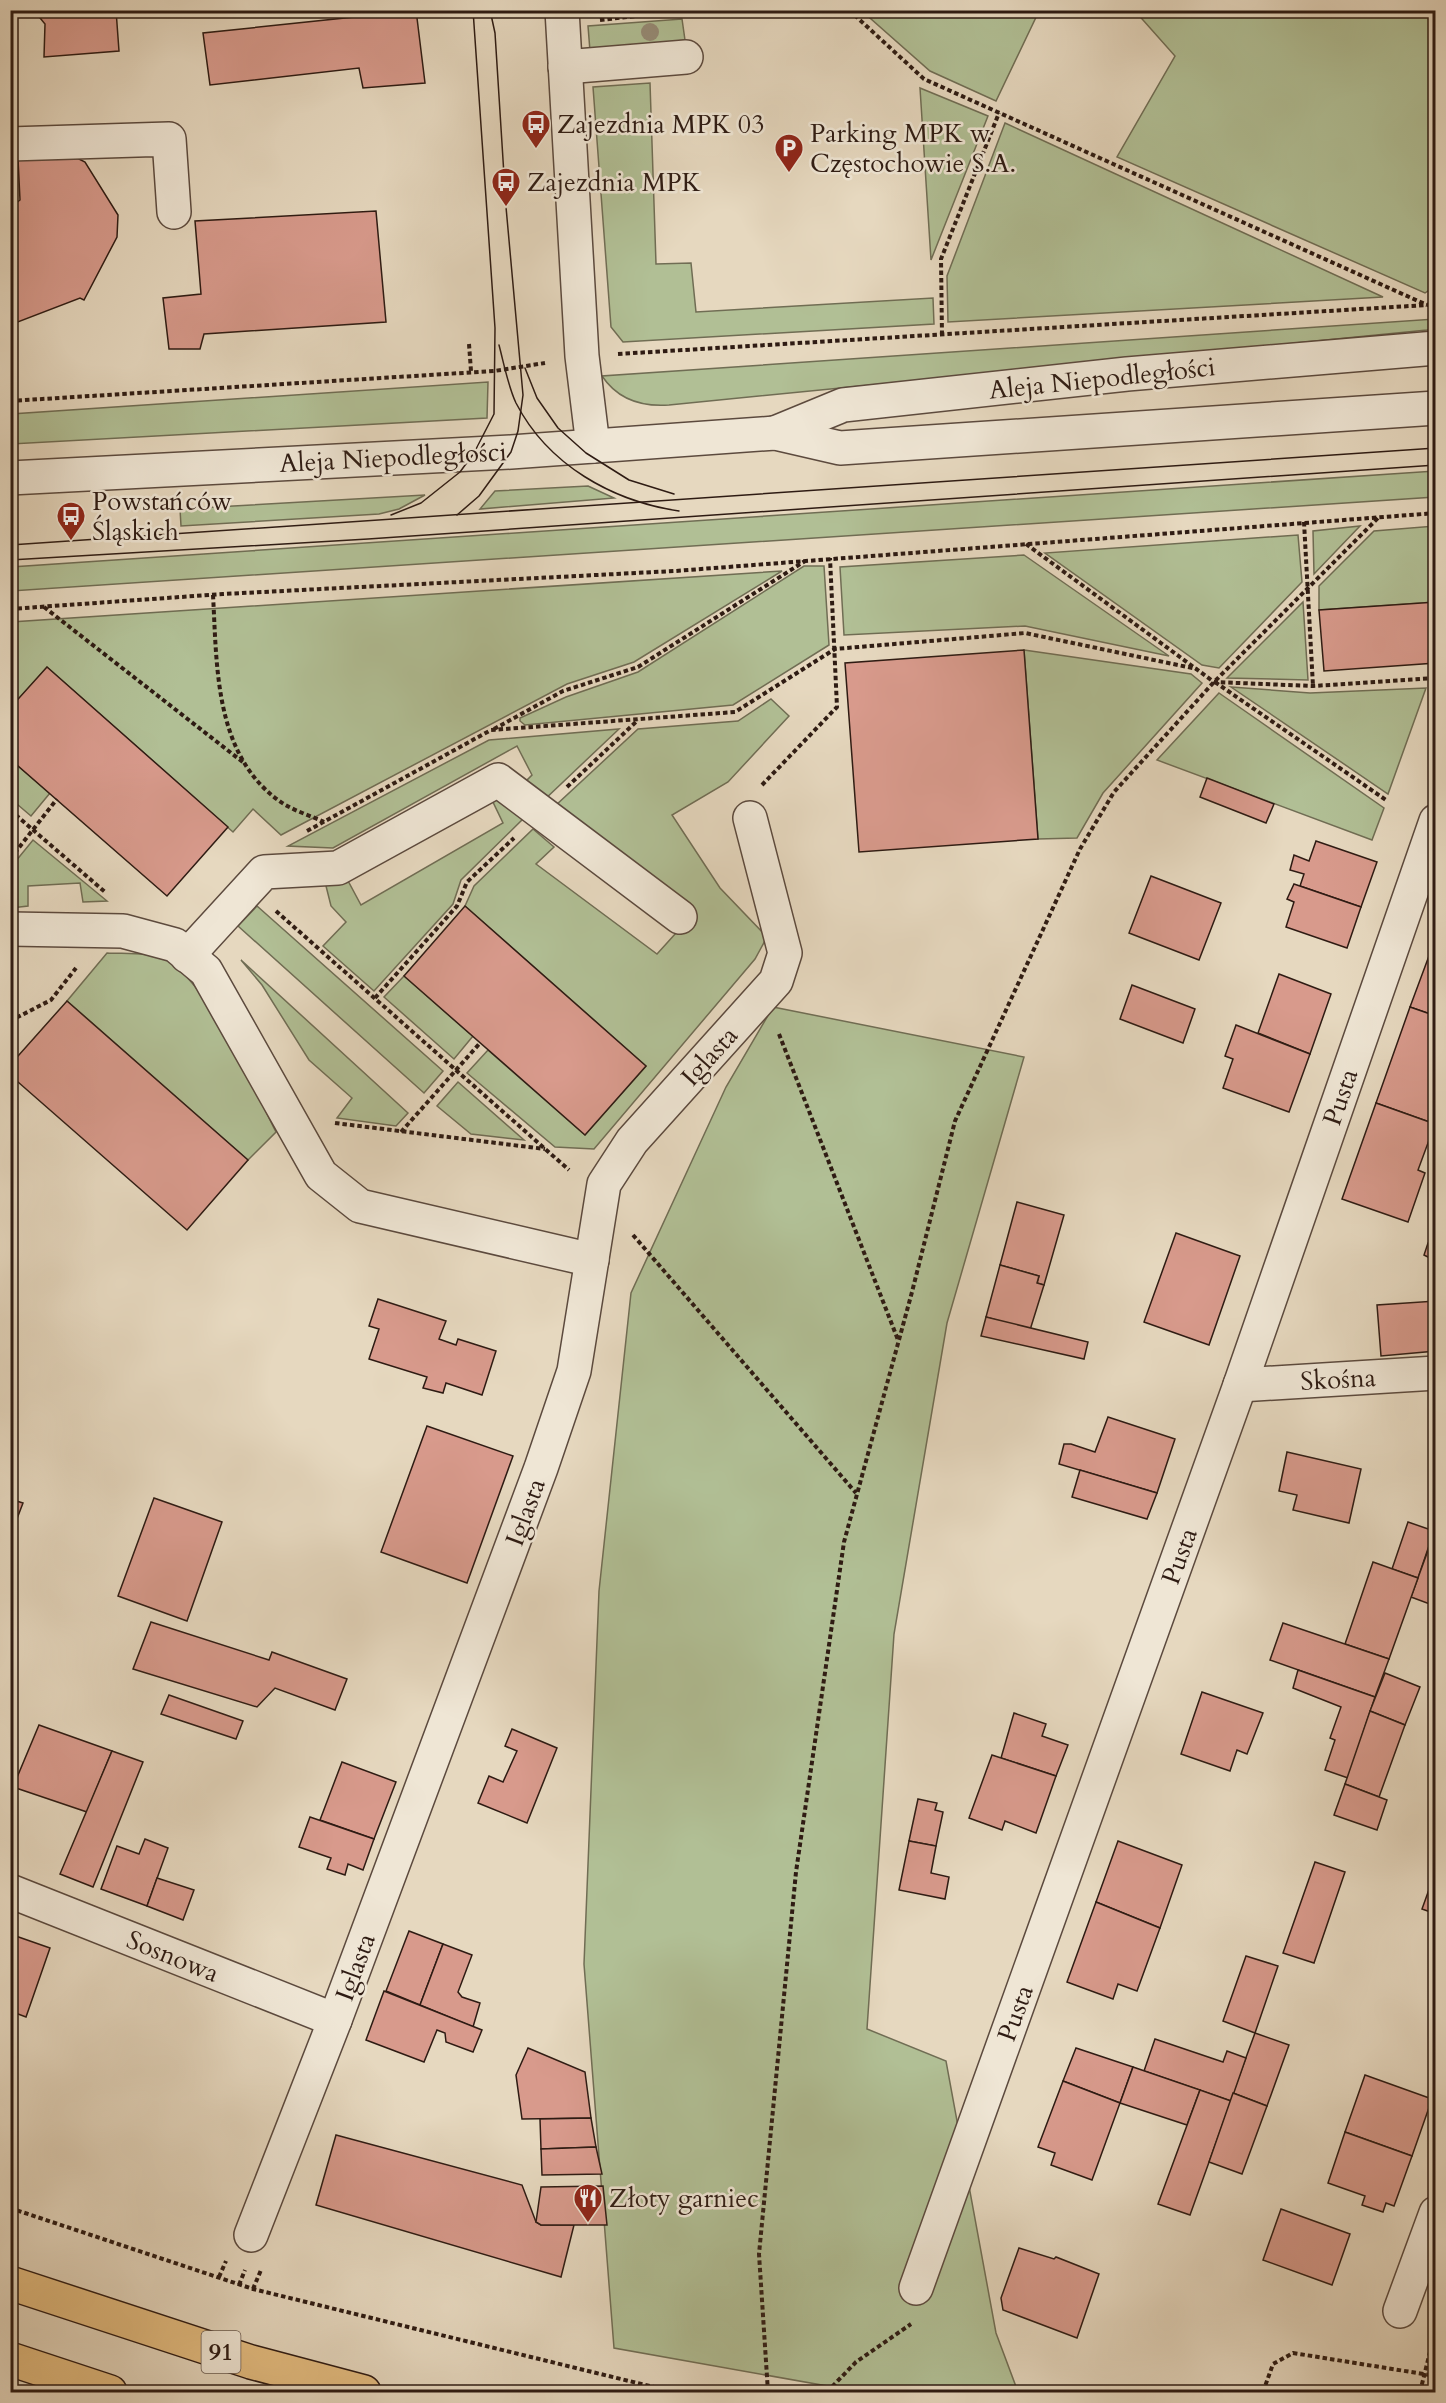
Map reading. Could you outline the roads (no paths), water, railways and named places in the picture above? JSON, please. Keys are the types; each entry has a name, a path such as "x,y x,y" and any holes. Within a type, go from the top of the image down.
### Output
{"main road":[{"name":"91","path":"10,2283 251,2362 364,2392"},
{"path":"10,2359 110,2392"}],"street":[{"path":"561,10 582,356 593,446"},
{"path":"565,68 686,57"},
{"path":"10,144 169,139 174,212"},
{"name":"Aleja Niepodległości","path":"775,433 843,405 1127,374 1436,348"},
{"name":"Aleja Niepodległości","path":"10,478 593,446 775,433 840,448 1436,408"},
{"path":"188,956 264,872 338,868 498,780 680,917"},
{"name":"Iglasta","path":"251,2235 335,2020 541,1468 574,1371 604,1184 632,1141 776,981 785,953 750,818"},
{"name":"Pusta","path":"916,2288 1240,1385 1436,821"},
{"path":"10,929 123,931 175,945 206,971 321,1175 360,1206 592,1260"},
{"name":"Skośna","path":"1240,1385 1436,1373"},
{"name":"Sosnowa","path":"10,1892 335,2020"},
{"path":"1400,2311 1436,2213"}],"tram line":[{"path":"391,515 421,503 460,472 474,453 494,414 495,328 473,10"},
{"path":"457,515 479,496 511,452 518,431 523,395 506,207 495,33 490,10"},
{"path":"499,345 516,403 529,425 564,462 606,489 630,499 679,511"},
{"path":"525,368 537,398 558,428 586,453 629,480 674,494"},
{"path":"10,545 1436,448"},
{"path":"10,560 368,539 1436,465"}],"place":[{"name":"Zajezdnia MPK 03","path":"536,150"},
{"name":"Parking MPK w Częstochowie S.A.","path":"789,174"},
{"name":"Zajezdnia MPK","path":"506,208"},
{"name":"Powstańców Śląskich","path":"71,542"},
{"name":"Złoty garniec","path":"588,2224"}]}
